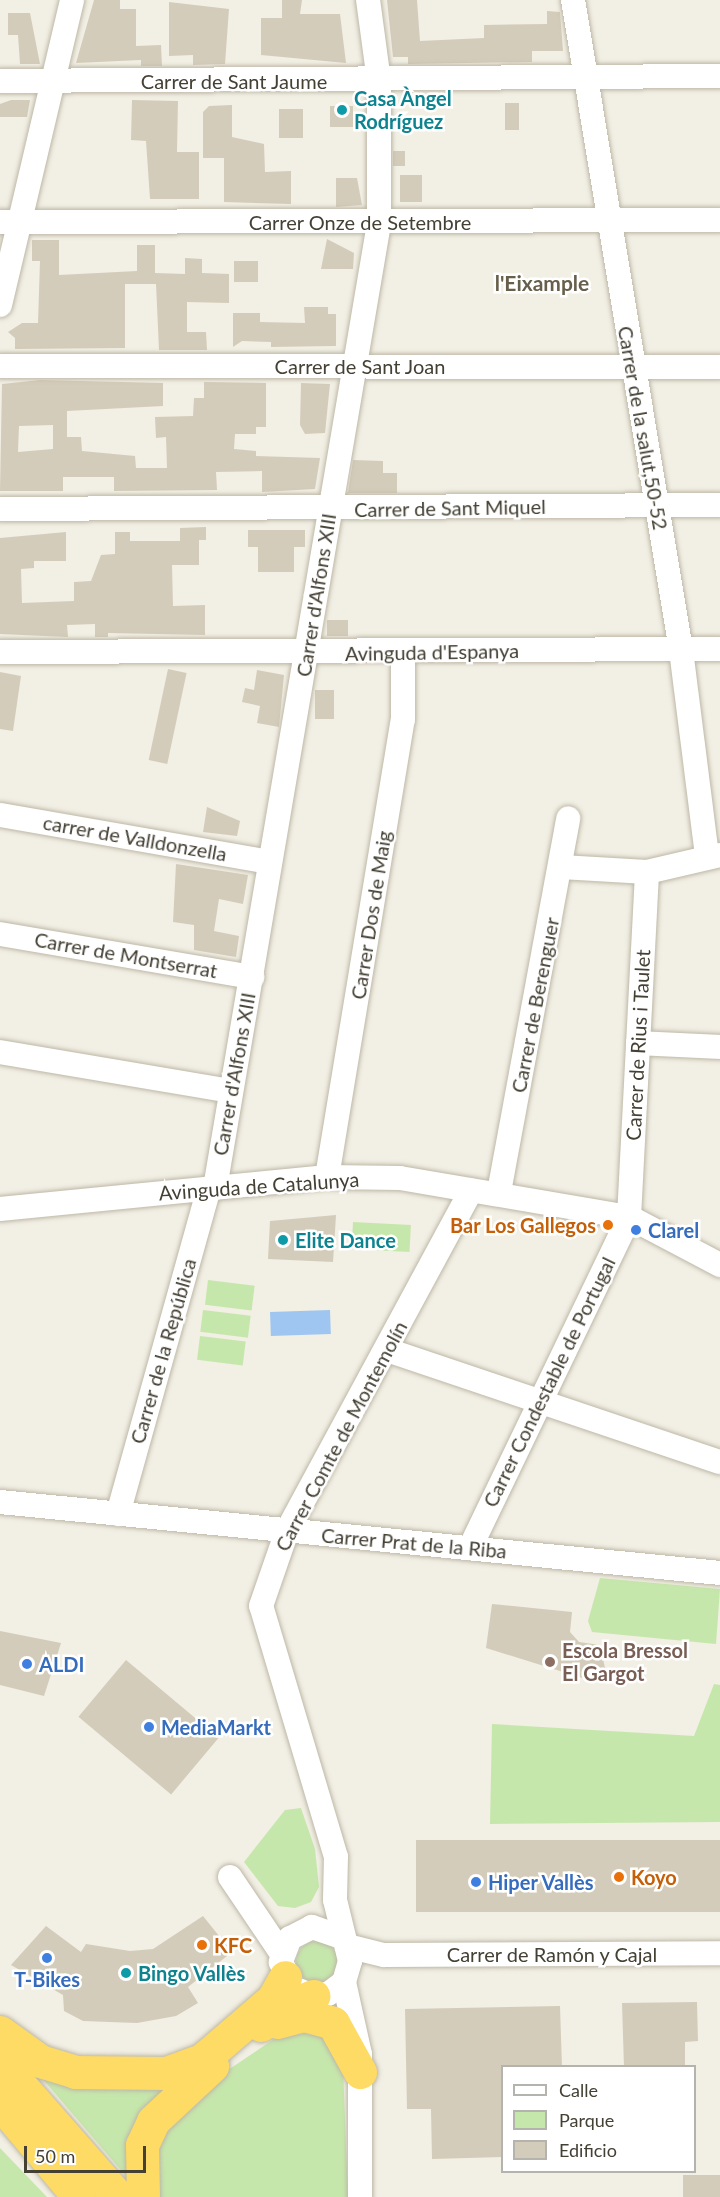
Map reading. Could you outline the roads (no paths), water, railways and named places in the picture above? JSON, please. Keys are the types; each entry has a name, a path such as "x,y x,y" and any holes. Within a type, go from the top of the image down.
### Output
{"highway":[{"path":"0,2032 40,2061 75,2072 166,2073 202,2060 273,1999 283,1966"},
{"path":"143,2197 142,2145 153,2121 281,2009 317,1996"},
{"path":"248,2036 288,2018 315,2016 340,2029 360,2072"},
{"path":"0,2062 118,2197"},
{"path":"0,2103 72,2188"},
{"path":"0,2123 72,2188"}],"street":[{"path":"0,305 10,222 54,81 72,0"},
{"name":"Carrer d'Alfons XIII","path":"212,1188 252,977 352,367 379,223 379,81 368,0"},
{"name":"Carrer de la salut,50-52","path":"573,0 631,365 658,504 713,856"},
{"name":"Carrer de Sant Jaume","path":"0,81 587,80 720,76"},
{"name":"Carrer Onze de Setembre","path":"10,222 379,223 720,220"},
{"name":"Carrer de Sant Joan","path":"0,366 631,365 720,367"},
{"name":"Carrer de Sant Miquel","path":"0,509 329,509 720,505"},
{"name":"Avinguda d'Espanya","path":"0,652 306,653 720,650"},
{"name":"Carrer Dos de Maig","path":"327,1177 403,720 403,652"},
{"name":"carrer de Valldonzella","path":"0,815 270,862"},
{"name":"Carrer de Berenguer","path":"499,1192 561,867 568,818"},
{"path":"561,867 647,872 713,856"},
{"name":"Carrer de Rius i Taulet","path":"629,1217 647,872"},
{"name":"Carrer de Montserrat","path":"0,934 252,977"},
{"path":"638,1043 720,1047"},
{"path":"0,1052 231,1091"},
{"name":"Avinguda de Catalunya","path":"0,1209 327,1177 400,1178 471,1190 499,1192 629,1217 720,1264"},
{"name":"Carrer de la República","path":"118,1514 212,1188"},
{"name":"Carrer Comte de Montemolín","path":"360,2197 360,2072 349,2018 345,1958 335,1900 336,1857 264,1629 261,1606 287,1531 387,1350 471,1190"},
{"name":"Carrer Condestable de Portugal","path":"470,1548 538,1401 629,1217"},
{"path":"387,1350 720,1462"},
{"name":"Carrer Prat de la Riba","path":"0,1502 720,1573"},
{"path":"230,1876 260,1916 283,1966 299,1992 317,1996 349,2018"},
{"path":"283,1966 306,1929 335,1900"},
{"path":"260,1916 306,1929 345,1958"},
{"name":"Carrer de Ramón y Cajal","path":"317,1996 345,1958 384,1955 720,1953"}],"water":[{"path":"330,1310 331,1334 271,1336 270,1312"}],"place":[{"name":"Casa Àngel Rodríguez","path":"342,110"},
{"name":"Bar Los Gallegos","path":"608,1225"},
{"name":"Clarel","path":"636,1230"},
{"name":"Elite Dance","path":"283,1240"},
{"name":"Escola Bressol El Gargot","path":"550,1662"},
{"name":"ALDI","path":"27,1664"},
{"name":"MediaMarkt","path":"149,1727"},
{"name":"Koyo","path":"619,1877"},
{"name":"Hiper Vallès","path":"476,1882"},
{"name":"KFC","path":"202,1945"},
{"name":"T-Bikes","path":"47,1958"},
{"name":"Bingo Vallès","path":"126,1973"}],"district":[{"name":"l'Eixample","path":"542,283"}]}
